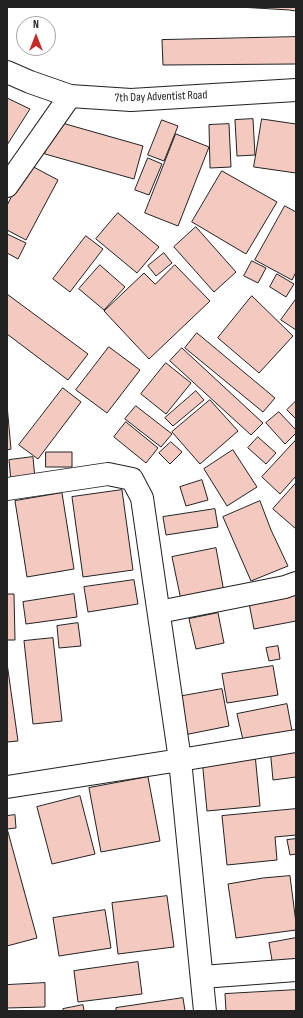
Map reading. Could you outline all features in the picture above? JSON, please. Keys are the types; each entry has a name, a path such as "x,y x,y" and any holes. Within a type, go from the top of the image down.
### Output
{"street":[{"name":"7th Day Adventist Road","path":"7,72 70,96 131,100 296,90"},
{"path":"7,186 70,96"},
{"path":"7,489 108,474 132,479 142,498 180,760 205,1011"},
{"path":"159,612 285,587 296,583"},
{"path":"7,787 296,741"},
{"path":"202,977 296,970"}],"building":[{"path":"240,7 296,7 296,11 289,10"},
{"path":"296,37 296,64 163,65 162,40"},
{"path":"7,98 30,109 7,145"},
{"path":"253,119 255,155 237,156 235,120"},
{"path":"262,119 296,124 296,173 254,167"},
{"path":"162,120 178,126 164,161 148,155"},
{"path":"55,121 143,146 134,179 45,154"},
{"path":"229,124 231,167 210,168 209,125"},
{"path":"176,134 209,147 178,226 145,213"},
{"path":"148,158 162,164 149,195 135,190"},
{"path":"28,164 58,180 26,240 7,230 7,206"},
{"path":"222,171 277,202 246,254 192,222"},
{"path":"285,206 296,212 296,272 292,280 255,260"},
{"path":"118,213 159,247 137,273 96,239"},
{"path":"196,227 236,272 214,292 174,247"},
{"path":"7,234 26,243 18,259 7,253"},
{"path":"86,236 103,249 70,292 53,279"},
{"path":"164,253 172,263 156,276 148,266"},
{"path":"252,261 266,268 258,283 244,276"},
{"path":"100,265 125,287 104,310 79,289"},
{"path":"175,265 210,301 149,359 104,311 144,273 155,284"},
{"path":"277,274 294,284 286,297 270,287"},
{"path":"7,294 88,354 68,380 7,334"},
{"path":"252,296 293,336 259,373 218,338"},
{"path":"296,299 296,330 281,320"},
{"path":"197,333 275,398 263,412 185,348"},
{"path":"109,347 140,370 107,413 76,390"},
{"path":"182,348 263,423 251,435 170,361"},
{"path":"166,363 191,383 166,414 141,394"},
{"path":"63,388 81,402 38,459 19,445"},
{"path":"196,391 204,400 173,426 165,418"},
{"path":"210,400 238,431 200,464 172,432"},
{"path":"296,401 296,419 287,410"},
{"path":"7,405 11,449 7,450"},
{"path":"136,406 172,434 161,447 125,419"},
{"path":"279,412 296,430 296,433 285,444 266,423"},
{"path":"126,422 158,448 146,463 114,437"},
{"path":"258,437 276,453 266,464 248,448"},
{"path":"296,440 296,476 280,494 262,477"},
{"path":"171,442 182,452 170,464 159,453"},
{"path":"233,450 257,487 227,506 204,469"},
{"path":"46,452 72,452 72,467 46,467"},
{"path":"33,457 35,479 11,481 9,460"},
{"path":"202,480 208,500 186,506 180,487"},
{"path":"296,483 296,529 273,509"},
{"path":"122,490 133,570 83,577 72,497"},
{"path":"62,493 74,569 27,577 15,501"},
{"path":"260,501 271,530 288,566 251,581 223,517"},
{"path":"215,509 218,527 166,535 163,517"},
{"path":"216,548 224,592 181,600 172,557"},
{"path":"134,580 138,604 88,612 84,587"},
{"path":"7,594 14,594 15,640 7,640"},
{"path":"74,594 77,617 26,624 23,602"},
{"path":"296,595 296,621 254,629 249,603"},
{"path":"218,613 224,643 196,649 189,619"},
{"path":"78,623 81,646 59,648 57,626"},
{"path":"53,638 62,721 33,724 24,641"},
{"path":"278,646 280,659 269,661 266,648"},
{"path":"7,663 18,741 7,742"},
{"path":"273,666 278,695 227,703 222,674"},
{"path":"222,689 229,726 184,735 177,697"},
{"path":"287,704 292,731 243,740 237,714"},
{"path":"296,746 296,777 273,780 270,748"},
{"path":"255,754 260,806 207,811 202,759"},
{"path":"148,777 160,841 101,852 89,788"},
{"path":"80,796 95,854 52,864 37,807"},
{"path":"296,809 296,835 275,837 277,860 227,865 222,816"},
{"path":"15,815 16,828 7,829 7,816"},
{"path":"8,832 37,938 7,946 7,833"},
{"path":"296,839 296,854 290,855 287,840"},
{"path":"290,876 296,930 236,938 228,884 263,878"},
{"path":"167,896 174,947 118,954 112,903"},
{"path":"105,910 111,948 59,956 53,918"},
{"path":"296,938 296,962 273,966 269,943"},
{"path":"138,962 142,994 78,1002 74,971"},
{"path":"45,983 45,1007 7,1008 7,985"},
{"path":"296,990 296,1011 226,1011 225,994"},
{"path":"183,998 185,1011 116,1011 116,1008"},
{"path":"83,1005 84,1011 63,1011 63,1009"}]}
